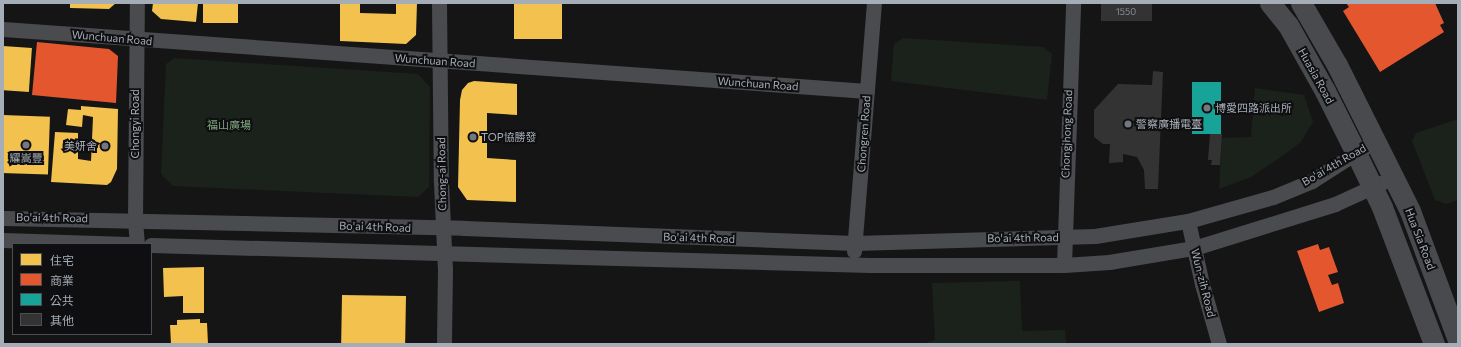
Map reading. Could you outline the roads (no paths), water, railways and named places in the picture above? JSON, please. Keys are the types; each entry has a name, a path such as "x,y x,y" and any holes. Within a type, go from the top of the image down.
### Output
{"street":[{"name":"Chongyi Road","path":"137,3 135,219 137,243"},
{"name":"Chong-ai Road","path":"439,3 444,255 444,344"},
{"name":"Chongren Road","path":"853,265 874,3"},
{"name":"Chongjhong Road","path":"1064,265 1073,3"},
{"name":"Huasia Road","path":"1270,3 1296,38 1356,153"},
{"name":"Huasia Road","path":"1301,3 1334,58 1376,140"},
{"name":"Wunchuan Road","path":"3,29 440,62 867,91"},
{"name":"Bo'ai 4th Road","path":"3,218 135,219 855,242 1110,235 1188,221 1273,197 1312,181 1376,140"},
{"name":"Hua Sia Road","path":"1376,140 1416,226 1458,340"},
{"path":"1356,153 1372,188 1434,344"},
{"name":"Bo'ai 4th Road","path":"152,245 444,255 650,257 853,265 1064,265 1109,262 1194,248 1283,222 1335,204 1372,188 1393,175"},
{"name":"Wun-zih Road","path":"1188,221 1219,344"},
{"name":"Bo'ai 4th Road","path":"3,240 97,243"}],"place":[{"name":"博愛四路派出所","path":"1207,108"},
{"name":"警察廣播電臺","path":"1128,124"},
{"name":"TOP協勝發","path":"473,137"},
{"name":"耀嵩豐","path":"26,145"},
{"name":"美妍舍","path":"105,146"}],"park label":[{"name":"福山廣場","path":"229,125"}]}
